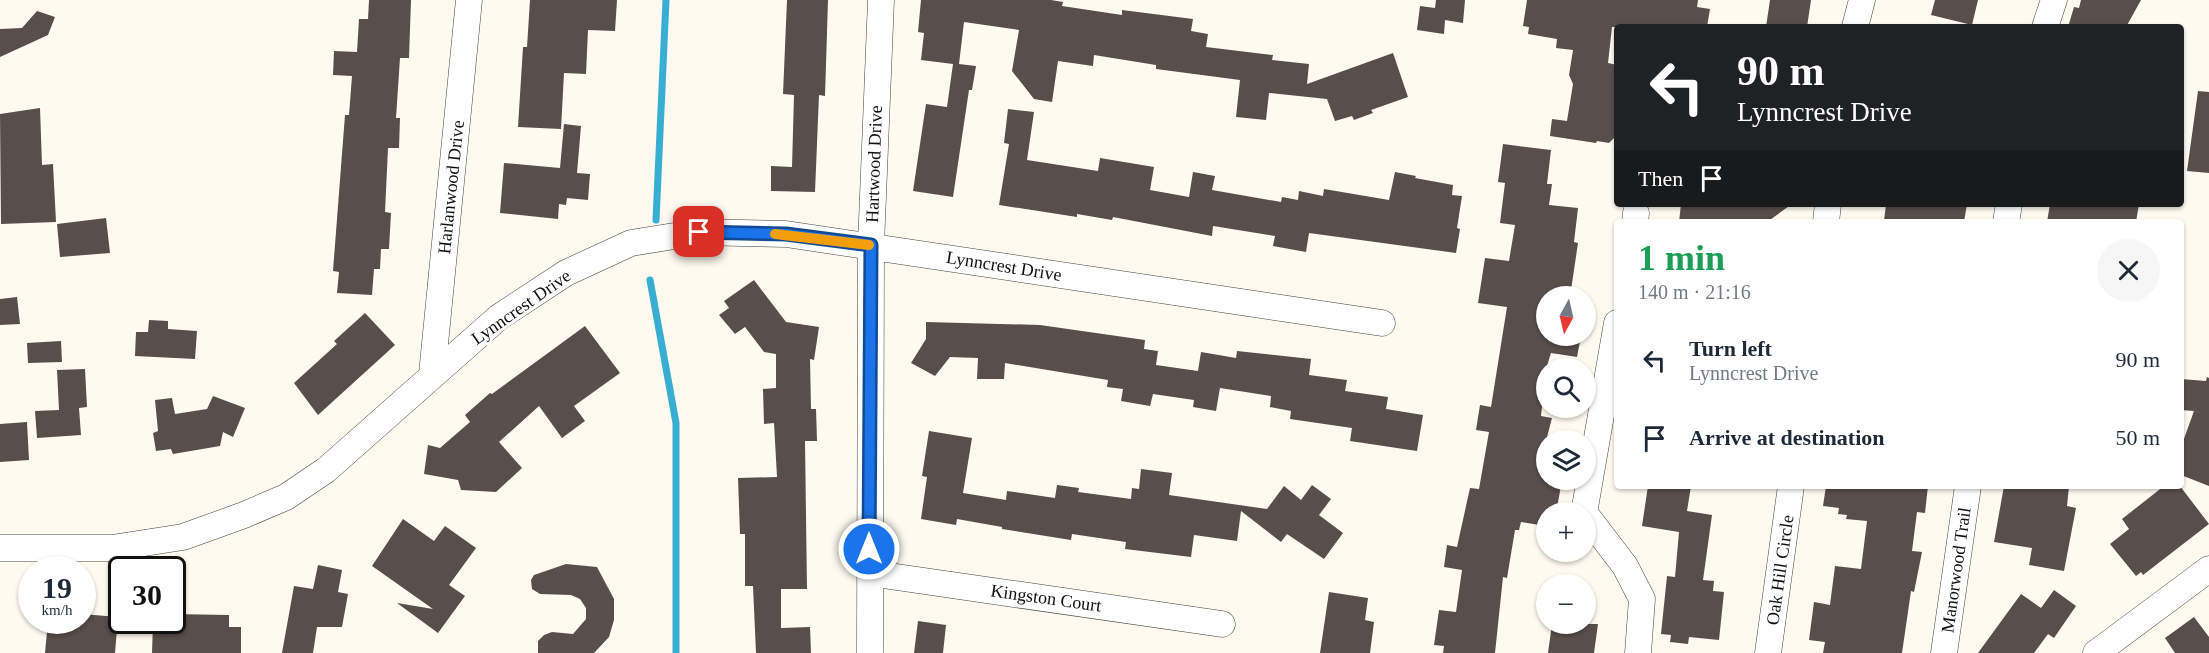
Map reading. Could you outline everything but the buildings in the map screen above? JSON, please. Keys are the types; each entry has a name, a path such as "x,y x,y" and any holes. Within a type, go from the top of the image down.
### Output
{"street":[{"name":"Harlanwood Drive","path":"432,374 469,0"},
{"name":"Hartwood Drive","path":"870,653 871,245 881,0"},
{"path":"1857,24 1862,0"},
{"path":"2046,24 2054,0"},
{"name":"Lynncrest Drive","path":"0,548 112,548 183,537 286,497 326,470 499,317 556,279 631,243 699,232 786,234 1382,323"},
{"path":"1587,502 1614,341"},
{"name":"Oak Hill Circle","path":"1768,653 1791,489"},
{"name":"Manorwood Trail","path":"1944,653 1968,489"},
{"path":"1596,528 1625,566 1642,599 1638,653"},
{"path":"2096,653 2209,569"},
{"name":"Kingston Court","path":"869,573 1222,624"}],"waterway":[{"path":"656,220 666,0"},
{"path":"650,280 676,423 676,653"}],"slow traffic":[{"path":"775,234 869,245"}],"route":[{"path":"699,232 786,234 871,245 869,549"}]}
